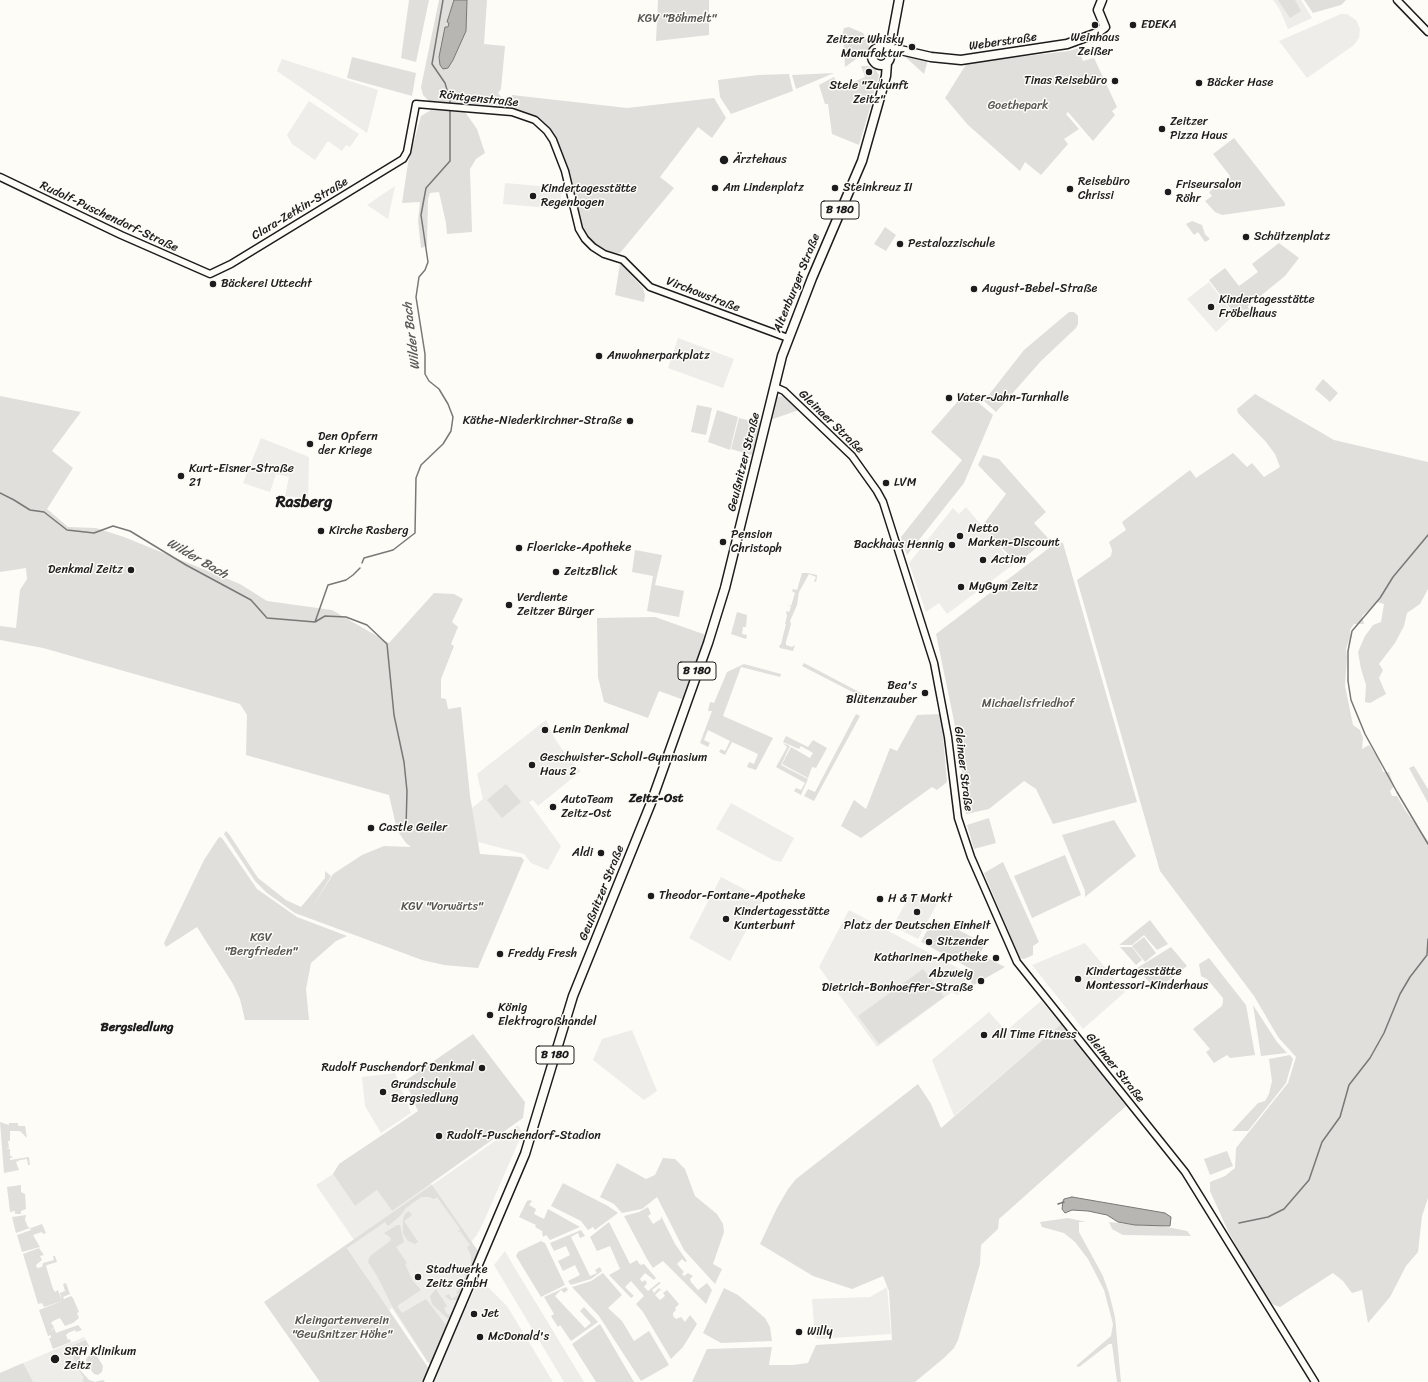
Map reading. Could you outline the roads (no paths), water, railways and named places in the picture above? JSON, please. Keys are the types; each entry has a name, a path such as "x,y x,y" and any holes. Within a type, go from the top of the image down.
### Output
{"main road":[{"name":"B 180","path":"888,55 892,43 899,0"},
{"name":"Weberstraße","path":"888,55 894,49 931,57 961,60 1066,44 1097,33 1105,28 1098,10 1102,0"},
{"path":"878,65 888,55 879,47 872,52 872,59 878,65 884,79"},
{"name":"Altenburger Straße","path":"775,388 780,361 788,338 862,161 886,76 888,55"},
{"name":"Geußnitzer Straße","path":"428,1382 525,1154 573,996 650,803 708,643 724,594 775,388"}],"street":[{"path":"1397,0 1428,32"},
{"name":"Röntgenstraße","path":"401,161 407,152 416,104 512,112 530,118 547,130 560,155 576,219 582,234 597,250 620,258"},
{"name":"Clara-Zetkin-Straße","path":"210,274 226,267 401,161"},
{"name":"Rudolf-Puschendorf-Straße","path":"0,177 121,235 210,274"},
{"name":"Virchowstraße","path":"620,258 650,287 788,338"},
{"name":"Gleinaer Straße","path":"775,388 782,390 856,461 883,502 926,634 934,667 948,738 958,818 972,857 1017,962 1180,1166 1315,1382"}],"waterway":[{"name":"Wilder Bach","path":"443,0 432,64 445,83 450,105"},
{"name":"Wilder Bach","path":"362,563 364,558 393,550 415,533 416,478 421,465 443,444 451,431 453,417 448,404 439,389 429,381 425,374 425,354 416,297 419,277 425,270 428,262 421,215 426,188 450,161 450,109"},
{"name":"Wilder Bach","path":"0,493 30,510 44,512 67,530 94,533 113,526 130,531 186,565 251,600 267,618 315,622"},
{"path":"1428,535 1393,577 1380,598 1352,631 1348,651 1348,681 1351,700 1365,734 1428,844"},
{"name":"Wilder Bach","path":"315,622 328,585 346,580 360,568"},
{"path":"315,622 325,616 346,617 367,625 387,644 394,715 404,762 407,791 406,828"},
{"path":"1239,1223 1268,1217 1284,1209 1309,1180 1322,1142 1340,1117 1349,1085 1370,1058 1384,1033 1400,994 1410,977 1427,955 1428,939"},
{"path":"1058,1204 1064,1202"}],"place":[{"name":"Weinhaus Zeißer","path":"1095,25"},
{"name":"EDEKA","path":"1133,25"},
{"name":"Zeitzer Whisky Manufaktur","path":"912,47"},
{"name":"Stele \"Zukunft Zeitz\"","path":"869,72"},
{"name":"Tinas Reisebüro","path":"1115,81"},
{"name":"Bäcker Hase","path":"1199,83"},
{"name":"Zeitzer Pizza Haus","path":"1162,129"},
{"name":"Ärztehaus","path":"724,160"},
{"name":"Am Lindenplatz","path":"715,188"},
{"name":"Steinkreuz II","path":"835,188"},
{"name":"Reisebüro Chrissi","path":"1070,189"},
{"name":"Friseursalon Röhr","path":"1168,192"},
{"name":"Kindertagesstätte Regenbogen","path":"533,196"},
{"name":"Schützenplatz","path":"1246,237"},
{"name":"Pestalozzischule","path":"900,244"},
{"name":"Bäckerei Uttecht","path":"213,284"},
{"name":"August-Bebel-Straße","path":"974,289"},
{"name":"Kindertagesstätte Fröbelhaus","path":"1211,307"},
{"name":"Anwohnerparkplatz","path":"599,356"},
{"name":"Vater-Jahn-Turnhalle","path":"949,398"},
{"name":"Käthe-Niederkirchner-Straße","path":"630,421"},
{"name":"Den Opfern der Kriege","path":"310,444"},
{"name":"Kurt-Eisner-Straße 21","path":"181,476"},
{"name":"LVM","path":"886,483"},
{"name":"Kirche Rasberg","path":"321,531"},
{"name":"Netto Marken-Discount","path":"960,536"},
{"name":"Pension Christoph","path":"723,542"},
{"name":"Backhaus Hennig","path":"952,545"},
{"name":"Floericke-Apotheke","path":"519,548"},
{"name":"Action","path":"983,560"},
{"name":"Denkmal Zeitz","path":"131,570"},
{"name":"ZeitzBlick","path":"556,572"},
{"name":"MyGym Zeitz","path":"961,587"},
{"name":"Verdiente Zeitzer Bürger","path":"509,605"},
{"name":"Bea's Blütenzauber","path":"925,693"},
{"name":"Lenin Denkmal","path":"545,730"},
{"name":"Geschwister-Scholl-Gymnasium Haus 2","path":"532,765"},
{"name":"AutoTeam Zeitz-Ost","path":"553,807"},
{"name":"Castle Geiler","path":"371,828"},
{"name":"Aldi","path":"601,853"},
{"name":"Theodor-Fontane-Apotheke","path":"651,896"},
{"name":"H & T Markt","path":"880,899"},
{"name":"Platz der Deutschen Einheit","path":"917,912"},
{"name":"Kindertagesstätte Kunterbunt","path":"726,919"},
{"name":"Sitzender","path":"929,942"},
{"name":"Freddy Fresh","path":"500,954"},
{"name":"Katharinen-Apotheke","path":"996,958"},
{"name":"Kindertagesstätte Montessori-Kinderhaus","path":"1078,979"},
{"name":"Abzweig Dietrich-Bonhoeffer-Straße","path":"981,981"},
{"name":"König Elektrogroßhandel","path":"490,1015"},
{"name":"All Time Fitness","path":"984,1035"},
{"name":"Rudolf Puschendorf Denkmal","path":"482,1068"},
{"name":"Grundschule Bergsiedlung","path":"383,1092"},
{"name":"Rudolf-Puschendorf-Stadion","path":"439,1136"},
{"name":"Stadtwerke Zeitz GmbH","path":"418,1277"},
{"name":"Jet","path":"474,1314"},
{"name":"Willy","path":"799,1332"},
{"name":"McDonald's","path":"480,1337"},
{"name":"SRH Klinikum Zeitz","path":"55,1359"}],"district":[{"name":"Rasberg","path":"304,503"},
{"name":"Zeitz-Ost","path":"656,799"},
{"name":"Bergsiedlung","path":"137,1028"}],"park label":[{"name":"KGV \"Böhmelt\"","path":"677,19"},
{"name":"Goethepark","path":"1018,106"},
{"name":"Michaelisfriedhof","path":"1028,704"},
{"name":"KGV \"Vorwärts\"","path":"442,907"},
{"name":"KGV \"Bergfrieden\"","path":"261,945"},
{"name":"Kleingartenverein \"Geußnitzer Höhe\"","path":"342,1328"}]}
